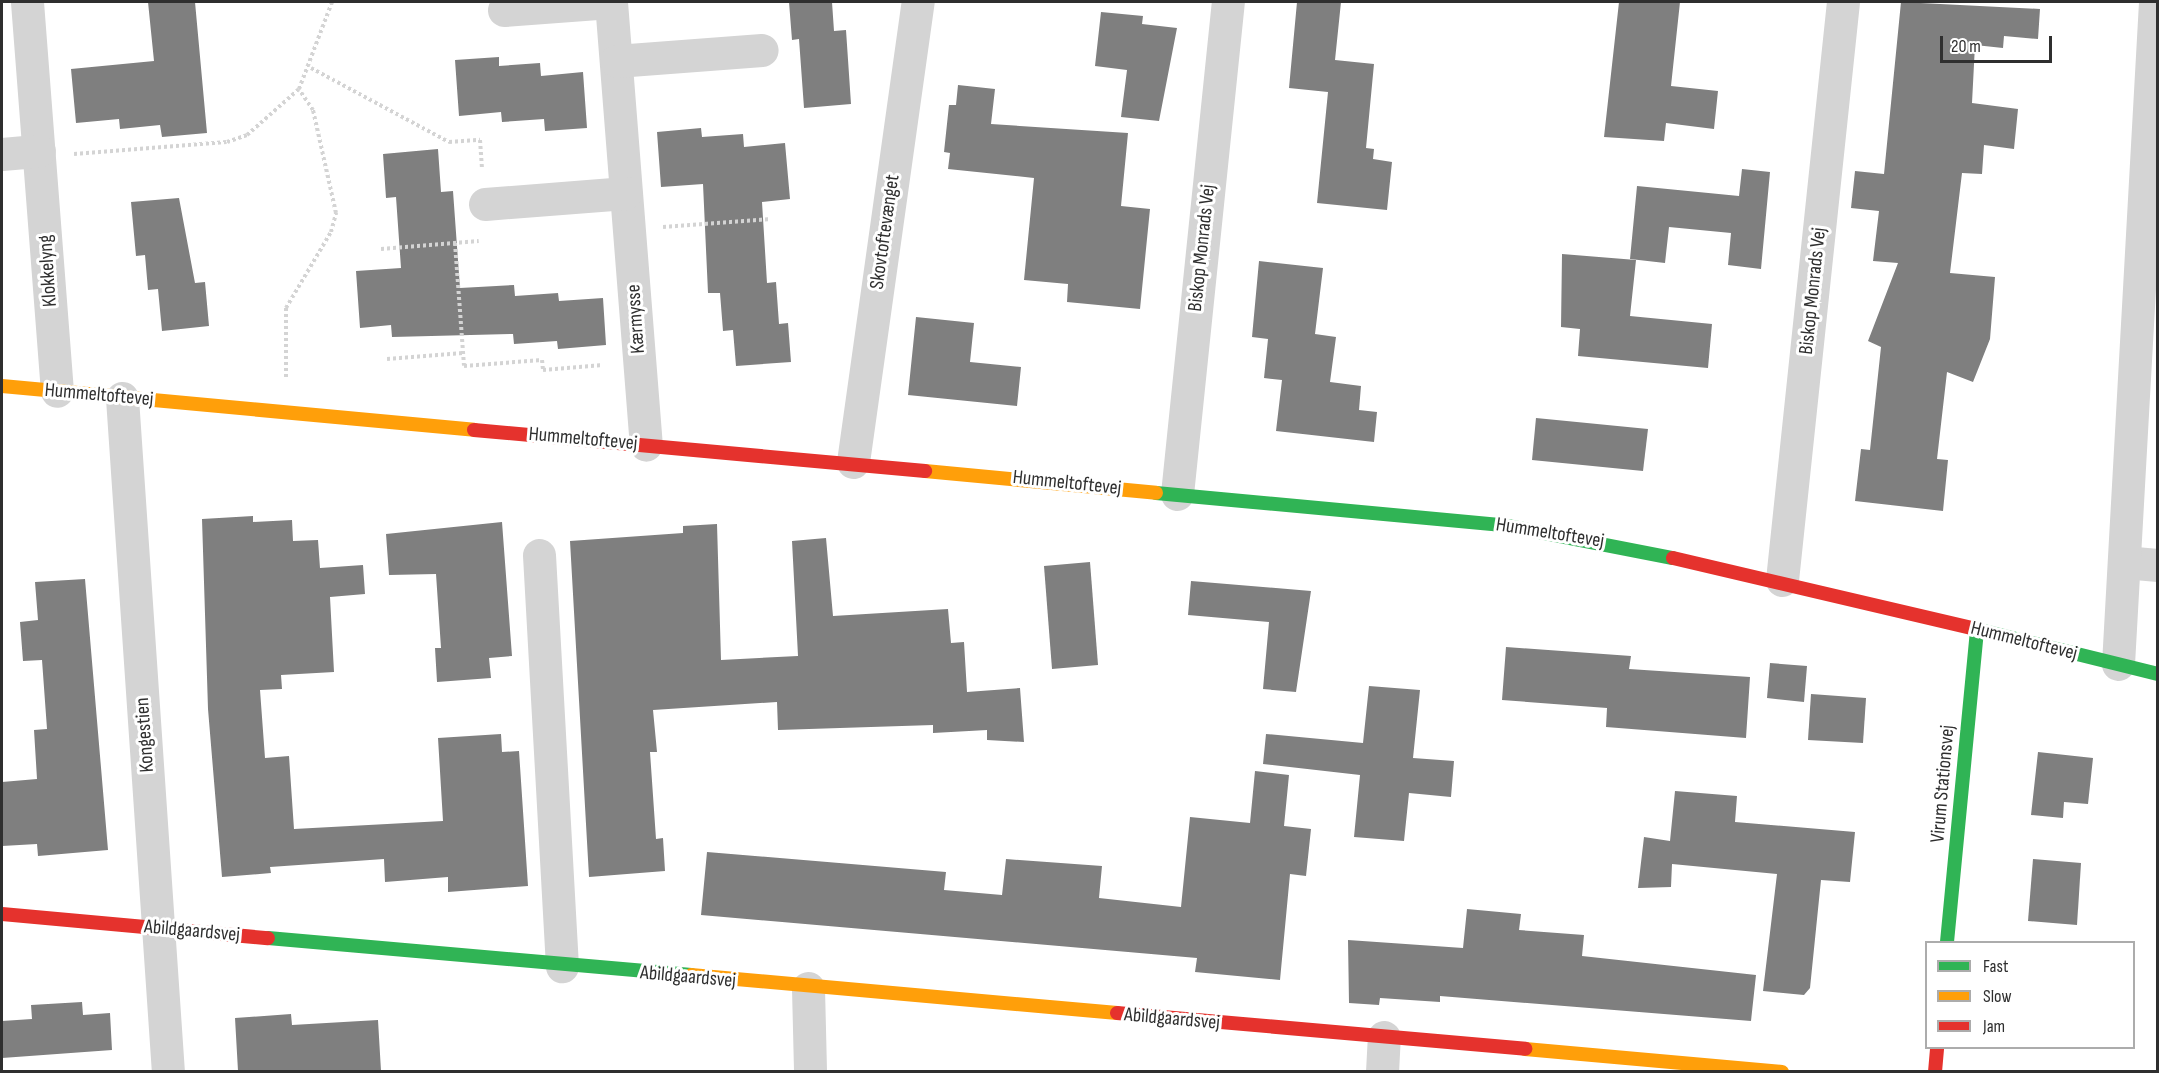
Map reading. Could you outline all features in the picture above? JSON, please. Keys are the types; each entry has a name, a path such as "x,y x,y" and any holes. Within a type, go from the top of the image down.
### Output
{"street":[{"name":"Klokkelyng","path":"27,2 57,391"},
{"name":"Kærmysse","path":"504,10 611,2 646,445"},
{"name":"Skovtoftevænget","path":"853,462 918,2"},
{"name":"Biskop Monrads Vej","path":"1177,494 1228,2"},
{"name":"Biskop Monrads Vej","path":"1782,580 1843,2"},
{"path":"2118,664 2155,2"},
{"path":"616,61 762,50"},
{"path":"2,154 39,151"},
{"path":"485,204 627,193"},
{"name":"Hummeltoftevej","path":"2,386 853,462 1503,525 1782,580 2157,674"},
{"name":"Kongestien","path":"122,398 168,1071"},
{"path":"539,555 562,966"},
{"path":"2124,562 2157,565"},
{"name":"Virum Stationsvej","path":"1947,941 1977,629"},
{"name":"Abildgaardsvej","path":"2,914 808,988 1782,1071"},
{"path":"808,988 810,1071"},
{"path":"1382,1071 1384,1037"},
{"path":"1935,1071 1937,1049"}],"path":[{"path":"39,151 67,155 227,142 263,123 299,89 311,68 332,2"},
{"path":"311,68 449,142 480,140 488,241 381,249"},
{"path":"286,412 286,308 331,232 336,213 313,110 299,89"},
{"path":"629,230 771,219"},
{"path":"454,243 464,366 542,360 543,370 640,362"},
{"path":"387,359 463,353"}],"building":[{"path":"148,2 195,2 207,133 162,137 160,125 120,129 119,119 76,123 71,69 154,61"},
{"path":"789,2 832,2 834,31 846,30 851,104 804,108 799,39 792,40"},
{"path":"1297,2 1341,2 1335,60 1374,64 1366,148 1374,149 1373,159 1392,162 1387,210 1317,203 1328,92 1289,88"},
{"path":"1619,2 1680,2 1671,86 1718,91 1714,129 1666,123 1664,141 1604,137"},
{"path":"1901,2 2040,9 2038,39 2004,36 2003,48 1975,45 1972,103 2018,109 2014,149 1984,145 1982,174 1962,173 1950,273 1995,277 1990,339 1973,382 1947,372 1937,459 1948,460 1943,511 1855,501 1861,449 1870,450 1881,347 1868,341 1898,263 1873,261 1879,211 1851,208 1855,171 1884,174"},
{"path":"1101,12 1143,16 1142,24 1177,28 1159,121 1121,117 1127,70 1095,66"},
{"path":"499,57 499,66 540,63 541,76 583,72 587,128 545,131 544,119 502,122 501,112 459,116 455,60"},
{"path":"958,85 995,89 991,124 1128,133 1121,206 1150,209 1140,309 1067,302 1068,284 1024,280 1034,178 948,169 950,153 944,152 949,105 956,105"},
{"path":"701,128 702,137 743,134 744,147 785,143 790,199 762,202 767,283 776,282 779,324 788,323 791,362 736,366 733,330 723,331 720,293 708,293 703,184 661,187 657,132"},
{"path":"438,149 441,192 453,191 460,288 514,285 515,296 558,293 559,301 603,298 606,345 558,349 557,341 514,344 513,334 392,337 391,325 360,328 356,271 401,268 396,197 386,198 383,154"},
{"path":"1742,169 1770,172 1761,269 1728,265 1731,233 1669,227 1665,263 1630,259 1637,186 1739,196"},
{"path":"179,198 195,283 205,282 209,326 162,331 158,289 148,290 145,255 136,256 131,202"},
{"path":"1562,254 1636,260 1630,316 1712,324 1708,368 1578,356 1580,329 1561,327"},
{"path":"1259,261 1323,268 1315,334 1336,337 1330,382 1361,386 1359,410 1377,412 1374,442 1276,431 1282,380 1264,378 1268,339 1252,337"},
{"path":"916,317 974,323 970,362 1021,367 1017,406 908,395"},
{"path":"1536,418 1648,429 1643,471 1532,460"},
{"path":"253,516 253,522 292,520 293,541 318,540 320,568 363,565 365,594 330,597 334,672 281,675 282,689 260,690 265,758 289,756 294,829 443,821 438,738 501,734 502,752 519,751 528,886 448,892 448,877 385,882 384,859 270,867 271,873 222,877 208,709 202,519"},
{"path":"502,522 512,656 489,658 491,678 437,682 435,648 441,648 436,574 389,575 386,534"},
{"path":"717,524 721,660 798,656 792,541 826,538 833,616 948,609 951,643 964,642 967,692 1020,688 1024,742 987,740 987,730 933,733 933,725 778,730 777,702 653,710 657,752 650,752 656,839 663,838 665,871 589,877 570,541 683,533 683,526"},
{"path":"1090,562 1098,665 1052,669 1044,566"},
{"path":"85,579 108,850 38,856 37,844 2,846 2,782 37,779 34,730 47,729 42,660 23,661 20,622 38,620 35,582"},
{"path":"1191,581 1311,591 1296,692 1263,689 1269,622 1188,615"},
{"path":"1506,647 1631,656 1629,669 1750,677 1746,738 1606,727 1607,708 1502,700"},
{"path":"1770,663 1807,666 1804,702 1767,698"},
{"path":"1369,686 1420,690 1413,758 1454,761 1451,797 1409,793 1404,841 1354,837 1360,775 1263,764 1266,734 1363,743"},
{"path":"1811,694 1866,698 1863,743 1808,740"},
{"path":"2038,752 2093,758 2088,804 2064,802 2063,818 2031,815"},
{"path":"1255,771 1289,775 1284,826 1311,829 1306,876 1290,874 1280,980 1195,972 1197,958 701,915 707,852 946,872 944,890 1002,895 1006,859 1102,866 1099,898 1181,907 1190,817 1250,823"},
{"path":"1675,791 1737,796 1735,822 1855,832 1850,882 1821,880 1810,988 1804,995 1763,991 1777,874 1672,864 1671,887 1638,888 1644,837 1670,841"},
{"path":"2033,859 2081,863 2077,925 2028,921"},
{"path":"1467,909 1521,914 1519,930 1584,935 1582,956 1756,975 1751,1021 1440,996 1440,1002 1380,998 1379,1005 1349,1003 1348,940 1463,948"},
{"path":"82,1002 83,1015 110,1013 112,1050 2,1058 2,1021 32,1019 31,1005"},
{"path":"291,1014 292,1025 378,1020 381,1071 238,1071 235,1018"}],"traffic: fast":[{"path":"1156,493 1503,525 1673,558"},
{"path":"1947,941 1977,629"},
{"path":"1980,630 2158,674"},
{"path":"268,938 691,975"}],"traffic: slow":[{"path":"2,386 474,430"},
{"path":"925,471 1156,493"},
{"path":"691,975 1117,1013"},
{"path":"1525,1049 1782,1072"}],"traffic: jam":[{"path":"474,430 925,471"},
{"path":"1673,558 1980,630"},
{"path":"2,914 268,938"},
{"path":"1117,1013 1525,1049"},
{"path":"1935,1072 1937,1049"}]}
